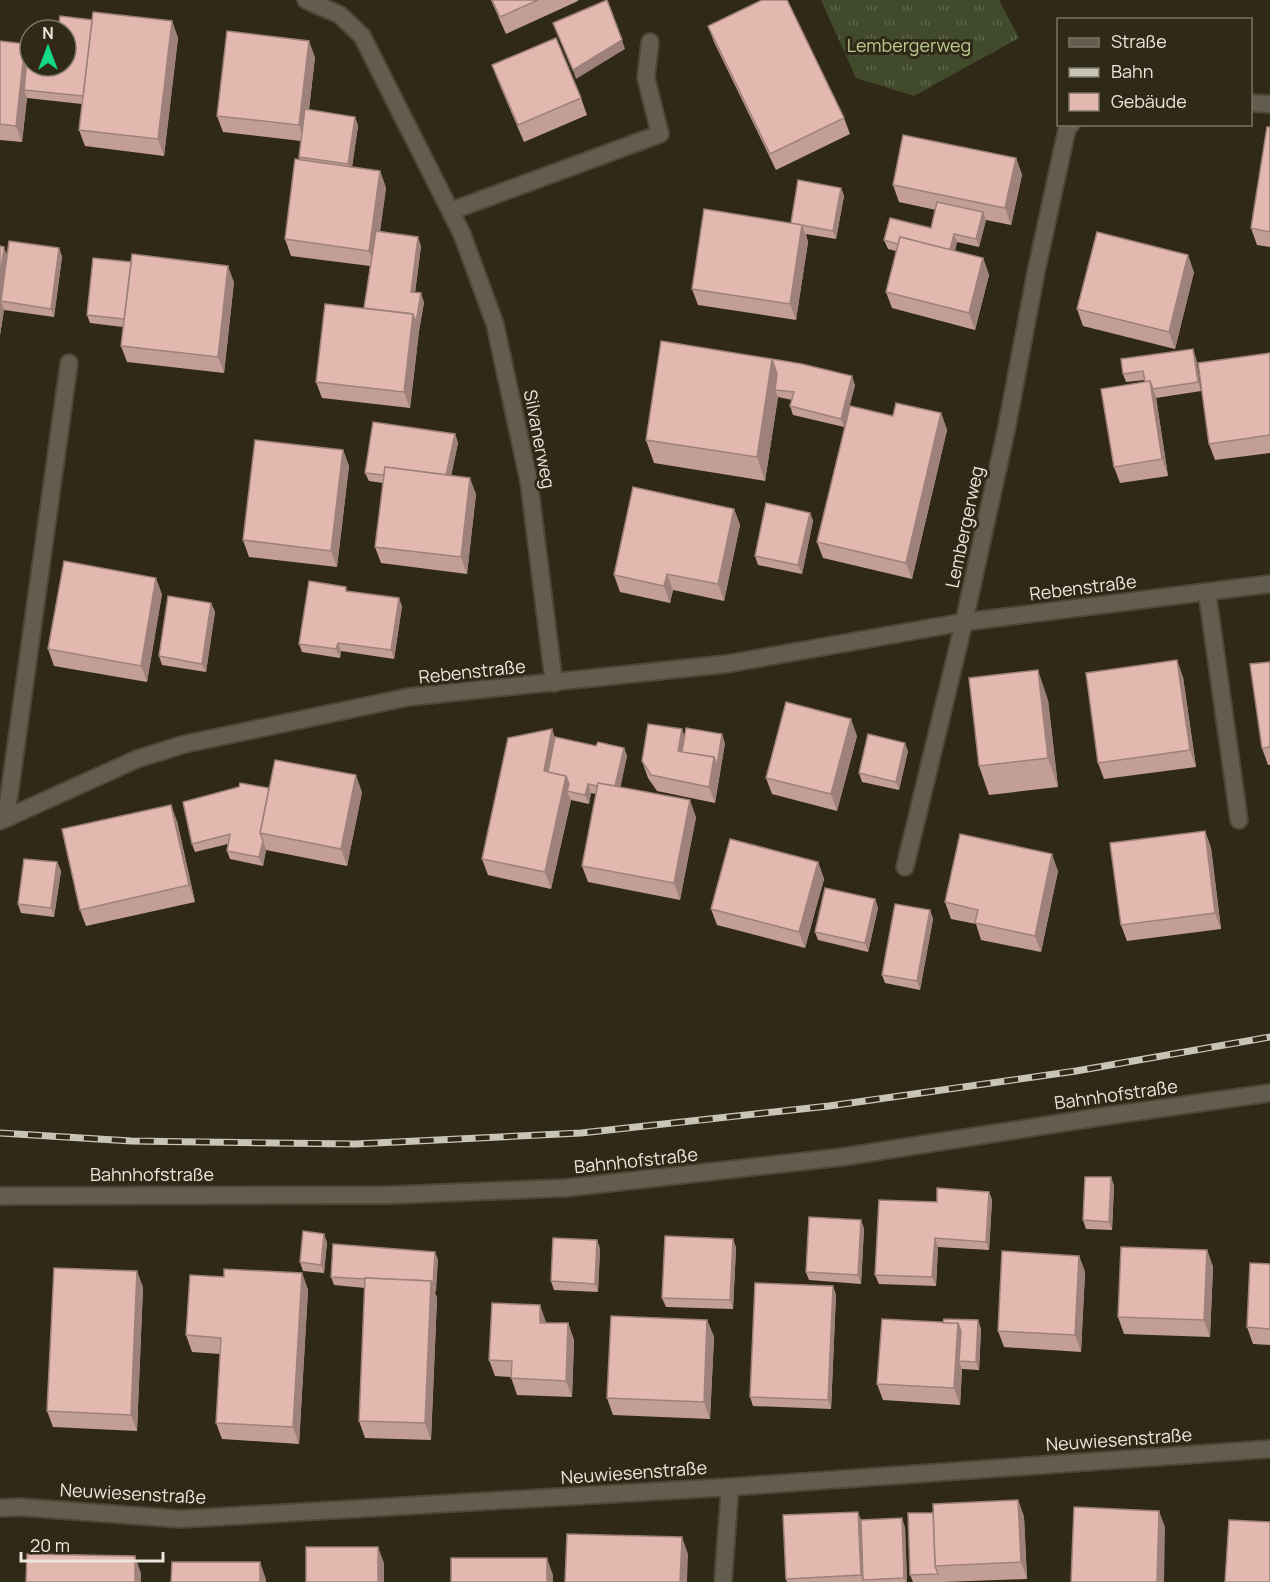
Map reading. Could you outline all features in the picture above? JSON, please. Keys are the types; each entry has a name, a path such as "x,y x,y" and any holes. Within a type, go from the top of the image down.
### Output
{"street":[{"name":"Silvanerweg","path":"306,0 340,15 362,36 462,234 495,324 529,482 554,683"},
{"path":"451,212 660,134 646,78 650,42"},
{"path":"1252,103 1270,105"},
{"name":"Lembergerweg","path":"964,622 1006,431 1041,246 1069,126"},
{"path":"3,820 69,363"},
{"name":"Rebenstraße","path":"3,820 136,759 185,744 409,698 726,664 964,622 1270,584"},
{"path":"1207,592 1239,820"},
{"path":"906,867 964,622"},
{"name":"Bahnhofstraße","path":"0,1196 391,1195 565,1188 842,1157 1117,1114 1270,1093"},
{"name":"Neuwiesenstraße","path":"0,1508 181,1519 730,1487 1270,1449"},
{"path":"723,1582 730,1487"}],"green space":[{"name":"Lembergerweg","path":"821,0 999,0 1019,38 914,96 856,78"}],"building":[{"path":"492,0 538,0 500,17"},
{"path":"607,0 622,40 573,70 553,23"},
{"path":"762,0 787,0 844,118 770,154 708,26"},
{"path":"93,12 172,21 158,139 79,130"},
{"path":"78,18 92,20 83,96 24,90 25,78 78,78"},
{"path":"227,31 309,41 299,125 217,116"},
{"path":"556,38 581,98 518,125 492,65"},
{"path":"0,41 18,43 18,78 21,78 16,126 0,124"},
{"path":"305,109 355,117 348,164 299,157"},
{"path":"1267,127 1270,127 1270,232 1251,228"},
{"path":"903,135 1016,158 1005,208 893,185"},
{"path":"295,159 380,171 369,251 285,239"},
{"path":"798,180 841,188 833,231 791,223"},
{"path":"937,202 983,212 976,239 954,234 950,250 900,237 898,244 884,240 890,218 931,228"},
{"path":"704,209 802,225 790,304 692,289"},
{"path":"376,231 418,237 411,292 421,293 416,322 413,314 364,308"},
{"path":"1097,232 1188,255 1169,332 1077,309"},
{"path":"900,237 983,258 969,313 886,292"},
{"path":"9,241 59,248 51,309 1,301"},
{"path":"0,246 4,247 0,279"},
{"path":"132,254 228,266 218,357 121,346"},
{"path":"93,258 131,262 124,319 87,315"},
{"path":"325,304 413,314 404,392 316,382"},
{"path":"661,341 772,359 757,457 646,440"},
{"path":"1193,349 1198,382 1153,389 1150,381 1145,382 1143,371 1123,374 1121,359"},
{"path":"1270,353 1270,435 1209,444 1198,363"},
{"path":"772,359 852,376 841,419 790,406 794,392 775,390 777,374"},
{"path":"1150,381 1162,459 1114,467 1101,389"},
{"path":"896,403 941,413 906,563 817,542 850,406 893,416"},
{"path":"373,422 455,434 446,475 385,467 384,475 365,473"},
{"path":"255,440 343,450 331,551 243,540"},
{"path":"385,467 470,478 461,557 375,547"},
{"path":"633,487 734,509 718,584 667,574 664,586 614,575"},
{"path":"766,503 810,513 798,565 755,556"},
{"path":"64,561 156,578 141,666 48,649"},
{"path":"309,581 346,587 346,591 399,598 391,650 338,643 336,649 299,644"},
{"path":"168,596 211,603 202,664 159,656"},
{"path":"1177,660 1190,750 1098,763 1086,673"},
{"path":"1270,662 1270,747 1262,748 1250,664"},
{"path":"1038,670 1048,758 979,766 969,678"},
{"path":"786,702 851,719 831,794 766,778"},
{"path":"648,724 682,729 678,751 714,757 709,787 651,775 642,761"},
{"path":"686,728 722,734 717,765 714,757 682,752"},
{"path":"552,729 544,771 566,776 545,872 482,859 508,738"},
{"path":"868,734 905,743 896,782 859,773"},
{"path":"555,737 596,746 598,742 624,748 615,786 588,784 585,795 567,791 569,784 566,776 548,772"},
{"path":"275,760 356,775 341,849 260,833"},
{"path":"240,783 269,788 260,833 263,841 259,857 227,851 230,834 192,844 183,802 239,787"},
{"path":"598,783 690,800 674,883 582,866"},
{"path":"171,805 189,885 80,910 62,829"},
{"path":"1205,831 1215,913 1121,925 1110,843"},
{"path":"960,834 1052,854 1035,936 975,923 978,910 945,902"},
{"path":"730,839 818,862 799,932 711,909"},
{"path":"24,859 57,862 51,908 18,904"},
{"path":"825,888 875,899 865,943 815,932"},
{"path":"895,904 930,910 917,981 882,975"},
{"path":"1085,1177 1111,1177 1109,1222 1083,1220"},
{"path":"937,1188 989,1192 986,1242 935,1238 932,1277 875,1275 879,1200 937,1202"},
{"path":"809,1217 861,1220 858,1275 806,1272"},
{"path":"303,1231 324,1234 321,1265 300,1262"},
{"path":"665,1236 733,1239 730,1300 662,1298"},
{"path":"553,1238 597,1240 595,1284 551,1281"},
{"path":"333,1244 435,1252 433,1285 431,1281 331,1277"},
{"path":"1121,1247 1207,1250 1204,1320 1118,1317"},
{"path":"1002,1251 1079,1256 1075,1335 998,1331"},
{"path":"1250,1263 1270,1264 1270,1329 1247,1327"},
{"path":"54,1268 137,1271 131,1415 47,1411"},
{"path":"224,1269 302,1273 293,1427 216,1423 221,1338 186,1335 190,1275 224,1277"},
{"path":"365,1278 431,1281 425,1423 359,1421"},
{"path":"755,1283 833,1286 828,1400 750,1397"},
{"path":"492,1303 540,1305 540,1323 568,1323 566,1381 511,1378 512,1361 489,1360"},
{"path":"611,1316 707,1320 704,1402 607,1398"},
{"path":"882,1319 958,1323 954,1388 877,1384"},
{"path":"944,1319 978,1320 976,1362 959,1361 961,1331 958,1323 943,1323"},
{"path":"1018,1500 1021,1562 935,1566 933,1504"},
{"path":"1074,1507 1159,1511 1157,1582 1071,1582"},
{"path":"858,1512 861,1575 786,1579 783,1515"},
{"path":"908,1513 933,1513 935,1566 938,1574 910,1575"},
{"path":"902,1518 904,1578 863,1580 861,1520"},
{"path":"1229,1520 1270,1522 1270,1582 1225,1582"},
{"path":"567,1534 682,1537 680,1582 565,1582"},
{"path":"306,1547 378,1547 378,1582 306,1582"},
{"path":"27,1554 135,1556 135,1582 26,1582"},
{"path":"451,1558 547,1558 547,1582 451,1582"},
{"path":"172,1562 260,1562 260,1582 171,1582"}],"railway":[{"path":"0,1133 131,1141 355,1144 581,1133 829,1106 1076,1071 1270,1037"}]}
